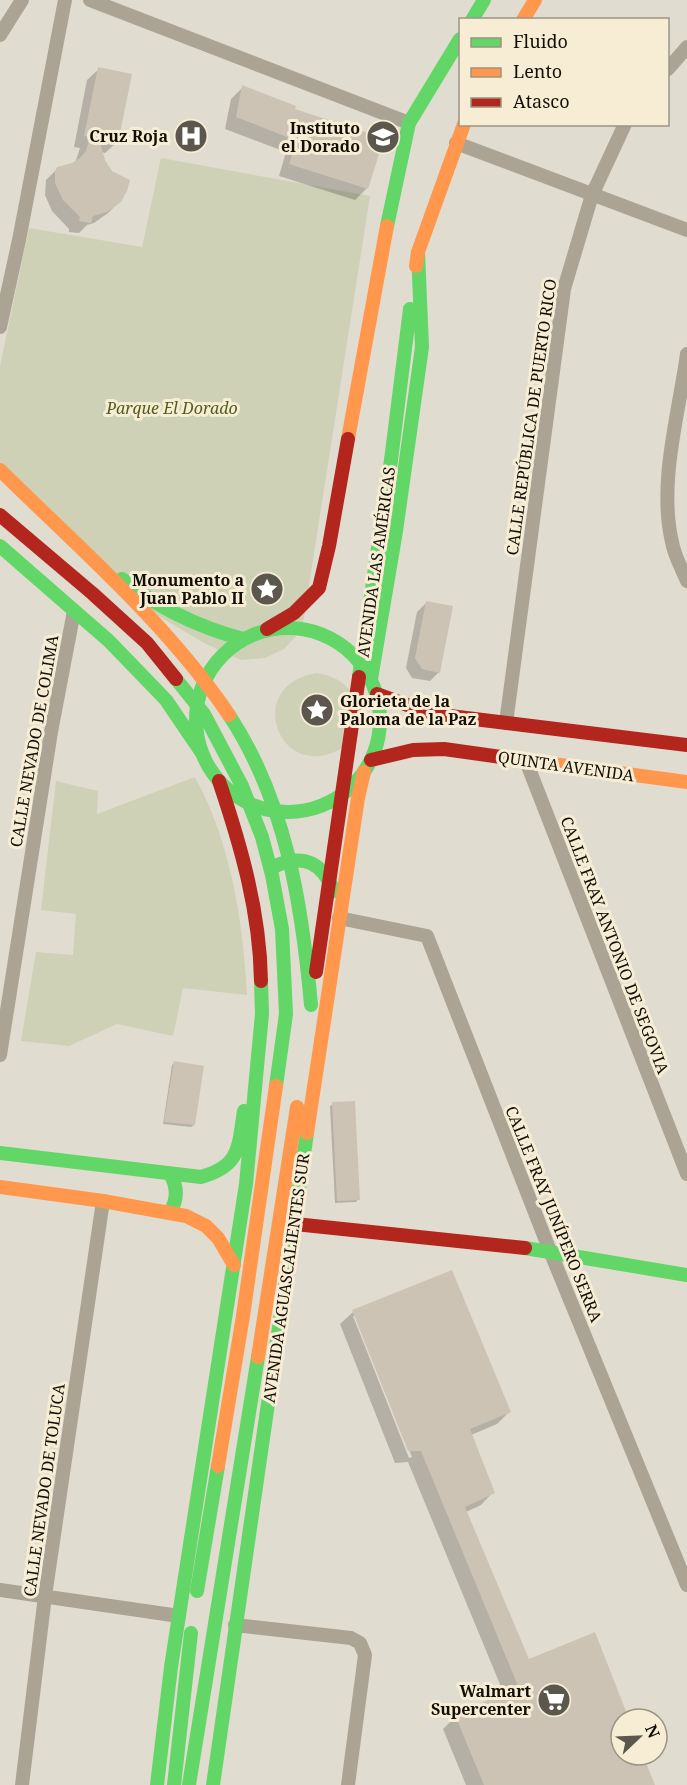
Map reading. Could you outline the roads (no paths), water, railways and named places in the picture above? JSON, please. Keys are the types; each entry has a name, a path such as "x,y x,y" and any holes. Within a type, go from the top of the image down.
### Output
{"main road":[{"path":"473,18 484,0"},
{"path":"524,18 535,0"},
{"path":"409,123 459,41"},
{"name":"AVENIDA AGUASCALIENTES SUR","path":"202,753 196,727 198,701 206,676 222,655 243,639 267,629 294,613 319,588 329,546 385,235 409,123"},
{"name":"AVENIDA LAS AMÉRICAS","path":"0,470 163,631 220,701 243,738 270,798 291,861 303,925 311,1011 391,460 418,252 463,126"},
{"name":"AVENIDA AGUASCALIENTES SUR","path":"371,679 396,531 422,347 418,252"},
{"path":"0,461 90,550 137,592 182,619 243,639"},
{"path":"0,515 92,593 147,644 204,714 242,786 262,837 282,929 286,1014 243,1316 195,1602"},
{"name":"AVENIDA AGUASCALIENTES SUR","path":"0,546 109,641 166,700 202,753 209,768 219,781 235,795 253,805 273,811 294,812 314,809 334,801 350,788 368,766"},
{"name":"AVENIDA AGUASCALIENTES SUR","path":"213,1785 339,918 368,766 377,744 380,727 380,710 371,679 357,658 339,642 316,631 291,627 267,629"},
{"path":"376,694 424,711 450,716 687,745"},
{"name":"QUINTA AVENIDA","path":"368,766 413,750 444,749 687,782"},
{"path":"157,1785 179,1616 246,1184 262,1014 261,965 253,899 219,781"},
{"path":"253,899 261,878 276,865 298,859 311,861 319,866 331,881 339,918"},
{"path":"0,1153 170,1174 201,1177 216,1174 230,1165 238,1146 250,1071 257,1058"},
{"name":"AVENIDA AGUASCALIENTES SUR","path":"189,1785 298,1097"},
{"path":"170,1174 175,1181 177,1192 175,1204 170,1212"},
{"path":"0,1187 103,1201 186,1216 206,1226 218,1238 234,1265"},
{"path":"295,1224 550,1251 687,1275"},
{"path":"174,1785 192,1625"}],"street":[{"path":"0,35 22,0"},
{"path":"0,327 65,0"},
{"path":"90,0 409,123"},
{"path":"669,68 687,47"},
{"name":"CALLE REPÚBLICA DE PUERTO RICO","path":"506,723 564,289 592,195 624,126"},
{"path":"456,143 687,230"},
{"path":"687,354 674,432 668,486 668,513 672,543 687,581"},
{"name":"CALLE NEVADO DE COLIMA","path":"0,1055 49,744 74,611"},
{"name":"CALLE FRAY ANTONIO DE SEGOVIA","path":"526,761 686,1169"},
{"name":"CALLE FRAY JUNÍPERO SERRA","path":"339,918 427,936 550,1251 687,1585"},
{"name":"CALLE NEVADO DE TOLUCA","path":"22,1785 45,1596 103,1201"},
{"path":"0,1590 179,1616"},
{"path":"235,1625 351,1638 360,1643 365,1655 348,1785"}],"water":[{"path":"267,574 278,579 283,590 278,601 267,606 256,601 251,590 256,579"}],"place":[{"name":"Cruz Roja","path":"191,136"},
{"name":"Instituto el Dorado","path":"383,137"},
{"name":"Monumento a Juan Pablo II","path":"267,589"},
{"name":"Glorieta de la Paloma de la Paz","path":"317,710"},
{"name":"Walmart Supercenter","path":"554,1700"}],"park label":[{"name":"Parque El Dorado","path":"172,408"}]}
